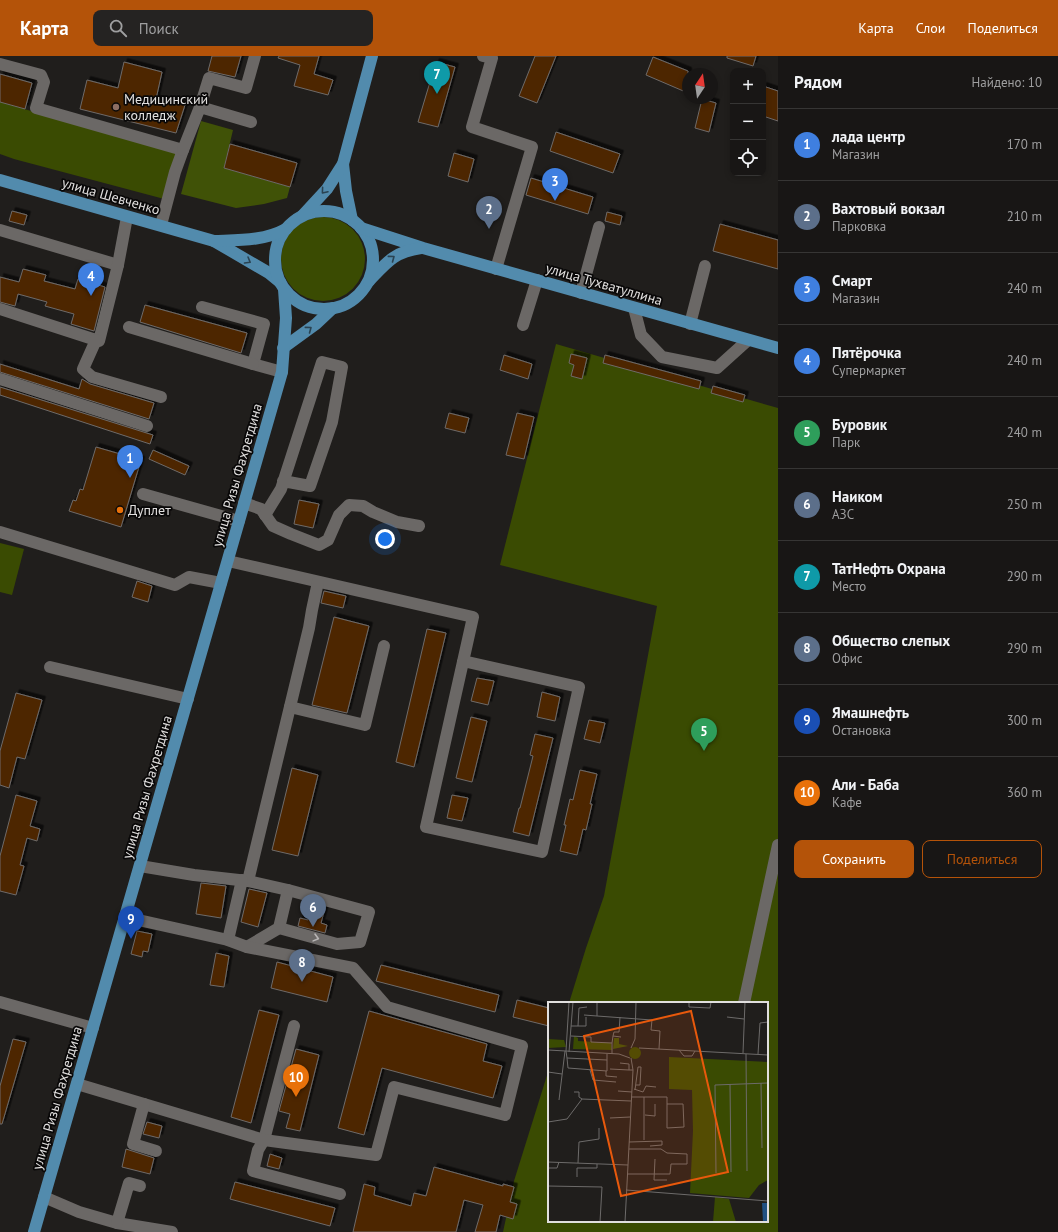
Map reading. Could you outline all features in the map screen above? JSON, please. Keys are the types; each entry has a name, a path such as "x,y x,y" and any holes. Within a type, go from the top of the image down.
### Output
{"main road":[{"path":"302,216 327,189 343,164 372,56"},
{"path":"343,164 346,191 352,220"},
{"name":"улица Шевченко","path":"0,180 214,241"},
{"path":"214,241 270,273 294,299 306,306 319,309 333,308 344,305 354,299 362,291 372,271 373,259 371,248 361,228 344,215 327,211 310,213 293,222 278,241 275,254 275,268 282,285"},
{"name":"улица Тухватуллина","path":"361,228 423,248 778,348"},
{"path":"214,241 256,239 277,234 286,229"},
{"path":"368,281 395,256 406,250 423,248"},
{"name":"улица Ризы Фахретдина","path":"34,1232 282,372 286,318 282,285"},
{"path":"283,348 316,324 333,308"}],"street":[{"path":"161,226 175,172 200,107 209,78 246,88 255,56"},
{"path":"483,56 492,58 472,127 532,147 496,269"},
{"path":"0,64 41,75 44,82 36,108 183,150"},
{"path":"200,107 252,122"},
{"path":"127,217 118,265 99,341 96,340 83,369 92,377 161,397"},
{"path":"581,293 599,227"},
{"path":"0,230 118,265"},
{"path":"690,324 705,266"},
{"path":"523,325 537,280"},
{"path":"202,307 264,324 253,364"},
{"path":"634,308 641,335 662,357 717,368 748,340"},
{"path":"0,309 96,340"},
{"path":"129,327 282,372"},
{"path":"265,515 281,489 283,481 322,362 342,367 332,422 310,486 283,481"},
{"path":"0,380 147,426"},
{"path":"143,494 239,521"},
{"path":"244,503 261,509 274,526 319,544 328,540 339,515 349,505 363,506 397,522 419,526"},
{"path":"0,532 175,585 189,577 221,583"},
{"path":"228,561 473,617 463,661 426,827 542,852 579,687 463,661"},
{"path":"228,940 290,707 309,628 318,582"},
{"path":"290,707 365,725 384,646"},
{"path":"50,667 188,699"},
{"path":"744,1002 778,845"},
{"path":"140,866 194,875 245,880 368,912 360,942 337,944 279,928 246,947"},
{"path":"279,928 288,890"},
{"path":"77,1084 264,1140 376,1155 394,1087 505,1115 522,1046 387,1007 353,968 246,947 228,940 125,917"},
{"path":"0,1002 93,1028"},
{"path":"294,1026 264,1140 258,1150 253,1171 340,1194"},
{"path":"144,1104 133,1144 156,1151"},
{"path":"117,1222 129,1183 140,1186"},
{"path":"44,1197 79,1212 117,1222 172,1232"}],"green space":[{"path":"0,102 176,153 168,200 0,154"},
{"path":"201,121 233,130 224,168 290,187 287,198 264,204 236,208 181,194"},
{"path":"323,217 339,220 353,229 362,243 365,259 362,275 353,289 339,298 323,301 307,298 293,289 284,275 281,259 284,243 293,229 307,220"},
{"path":"556,344 778,408 778,1232 503,1232 514,1181 548,1072 548,1222 768,1222 768,1002 569,1002 604,896 657,606 500,565"},
{"path":"0,543 24,549 12,595 0,592"}],"building":[{"path":"212,56 241,56 235,77 208,71"},
{"path":"279,56 319,56 314,74 333,80 328,95 294,86 300,65 278,58"},
{"path":"535,56 556,56 537,103 519,96"},
{"path":"727,56 756,56 753,66 727,58"},
{"path":"653,57 682,69 682,90 646,75"},
{"path":"124,62 162,72 156,99 185,105 176,133 80,109 87,80 118,88"},
{"path":"436,62 455,67 438,127 418,122"},
{"path":"0,74 32,83 25,109 0,102"},
{"path":"766,87 778,91 778,121 766,117"},
{"path":"701,104 716,104 709,132 695,128"},
{"path":"556,132 620,154 613,173 550,151"},
{"path":"230,144 297,163 290,187 224,168"},
{"path":"454,153 474,159 468,182 448,176"},
{"path":"531,178 593,197 588,214 526,195"},
{"path":"12,211 27,215 24,225 9,221"},
{"path":"607,212 622,216 620,225 605,221"},
{"path":"720,224 778,240 778,269 713,251"},
{"path":"23,269 46,275 44,281 75,289 78,279 105,287 94,331 71,324 74,314 45,306 47,302 18,294 15,306 0,302 0,277 19,282"},
{"path":"145,305 247,333 241,353 140,322"},
{"path":"571,354 587,358 582,379 571,376 574,365 569,363"},
{"path":"504,355 532,364 528,379 500,370"},
{"path":"605,355 701,381 699,389 603,363"},
{"path":"0,364 79,389 82,379 90,384 154,403 149,419 0,372"},
{"path":"713,386 745,395 743,402 711,393"},
{"path":"0,387 153,435 150,444 0,395"},
{"path":"449,413 469,418 465,433 445,428"},
{"path":"517,413 534,417 524,459 506,455"},
{"path":"96,447 141,460 121,527 69,511 73,500 76,501 80,489 83,490"},
{"path":"153,450 189,466 185,475 149,459"},
{"path":"299,500 319,504 313,528 294,524"},
{"path":"137,581 152,586 148,602 132,597"},
{"path":"324,591 346,596 343,608 321,603"},
{"path":"334,617 369,626 347,713 312,705"},
{"path":"427,629 446,633 414,767 396,762"},
{"path":"477,678 494,681 488,705 471,701"},
{"path":"542,692 560,697 555,721 537,717"},
{"path":"16,693 42,700 25,759 17,757 9,788 0,785 0,751"},
{"path":"471,717 487,721 472,782 456,778"},
{"path":"589,720 605,723 600,743 584,739"},
{"path":"535,734 553,738 529,836 513,832 533,756 530,755"},
{"path":"292,768 318,775 298,856 272,850"},
{"path":"580,770 597,774 586,830 583,829 577,855 560,851 570,799 573,800"},
{"path":"16,795 37,801 30,826 40,829 37,841 27,838 20,865 24,866 16,895 0,891 0,856"},
{"path":"452,795 468,798 462,821 447,818"},
{"path":"201,883 226,886 221,918 196,914"},
{"path":"249,889 267,893 258,927 241,922"},
{"path":"313,905 325,908 321,923 327,925 325,933 298,926 300,918 308,920"},
{"path":"137,931 152,934 148,952 143,951 142,957 131,954"},
{"path":"216,953 229,956 224,987 210,985"},
{"path":"277,962 333,977 327,1002 271,988"},
{"path":"381,965 499,995 495,1012 376,981"},
{"path":"517,1000 548,1008 548,1026 513,1017"},
{"path":"259,1010 279,1015 251,1123 231,1117"},
{"path":"369,1011 487,1044 483,1061 502,1066 493,1098 382,1068 364,1135 338,1128"},
{"path":"13,1039 26,1042 2,1124 0,1124 0,1086"},
{"path":"296,1049 319,1055 300,1131 286,1128 290,1114 279,1111"},
{"path":"147,1122 162,1126 159,1138 143,1134"},
{"path":"126,1149 154,1158 150,1174 122,1167"},
{"path":"270,1154 282,1158 279,1169 267,1166"},
{"path":"434,1167 503,1186 503,1184 514,1187 510,1202 517,1204 513,1219 500,1215 496,1232 475,1232 483,1205 464,1200 456,1232 353,1232 364,1184 375,1187 374,1195 411,1206 414,1193 426,1196"},
{"path":"235,1182 335,1208 330,1226 230,1199"}],"place":[{"name":"ТатНефть Охрана","path":"437,94"},
{"name":"Медицинский колледж","path":"116,107"},
{"name":"Смарт","path":"555,201"},
{"name":"Вахтовый вокзал","path":"489,229"},
{"name":"Пятёрочка","path":"91,296"},
{"name":"лада центр","path":"130,478"},
{"name":"Дуплет","path":"120,510"},
{"name":"Буровик","path":"704,751"},
{"name":"Наиком","path":"313,927"},
{"name":"Ямашнефть","path":"131,939"},
{"name":"Общество слепых","path":"302,982"},
{"name":"Али - Баба","path":"296,1097"}]}
